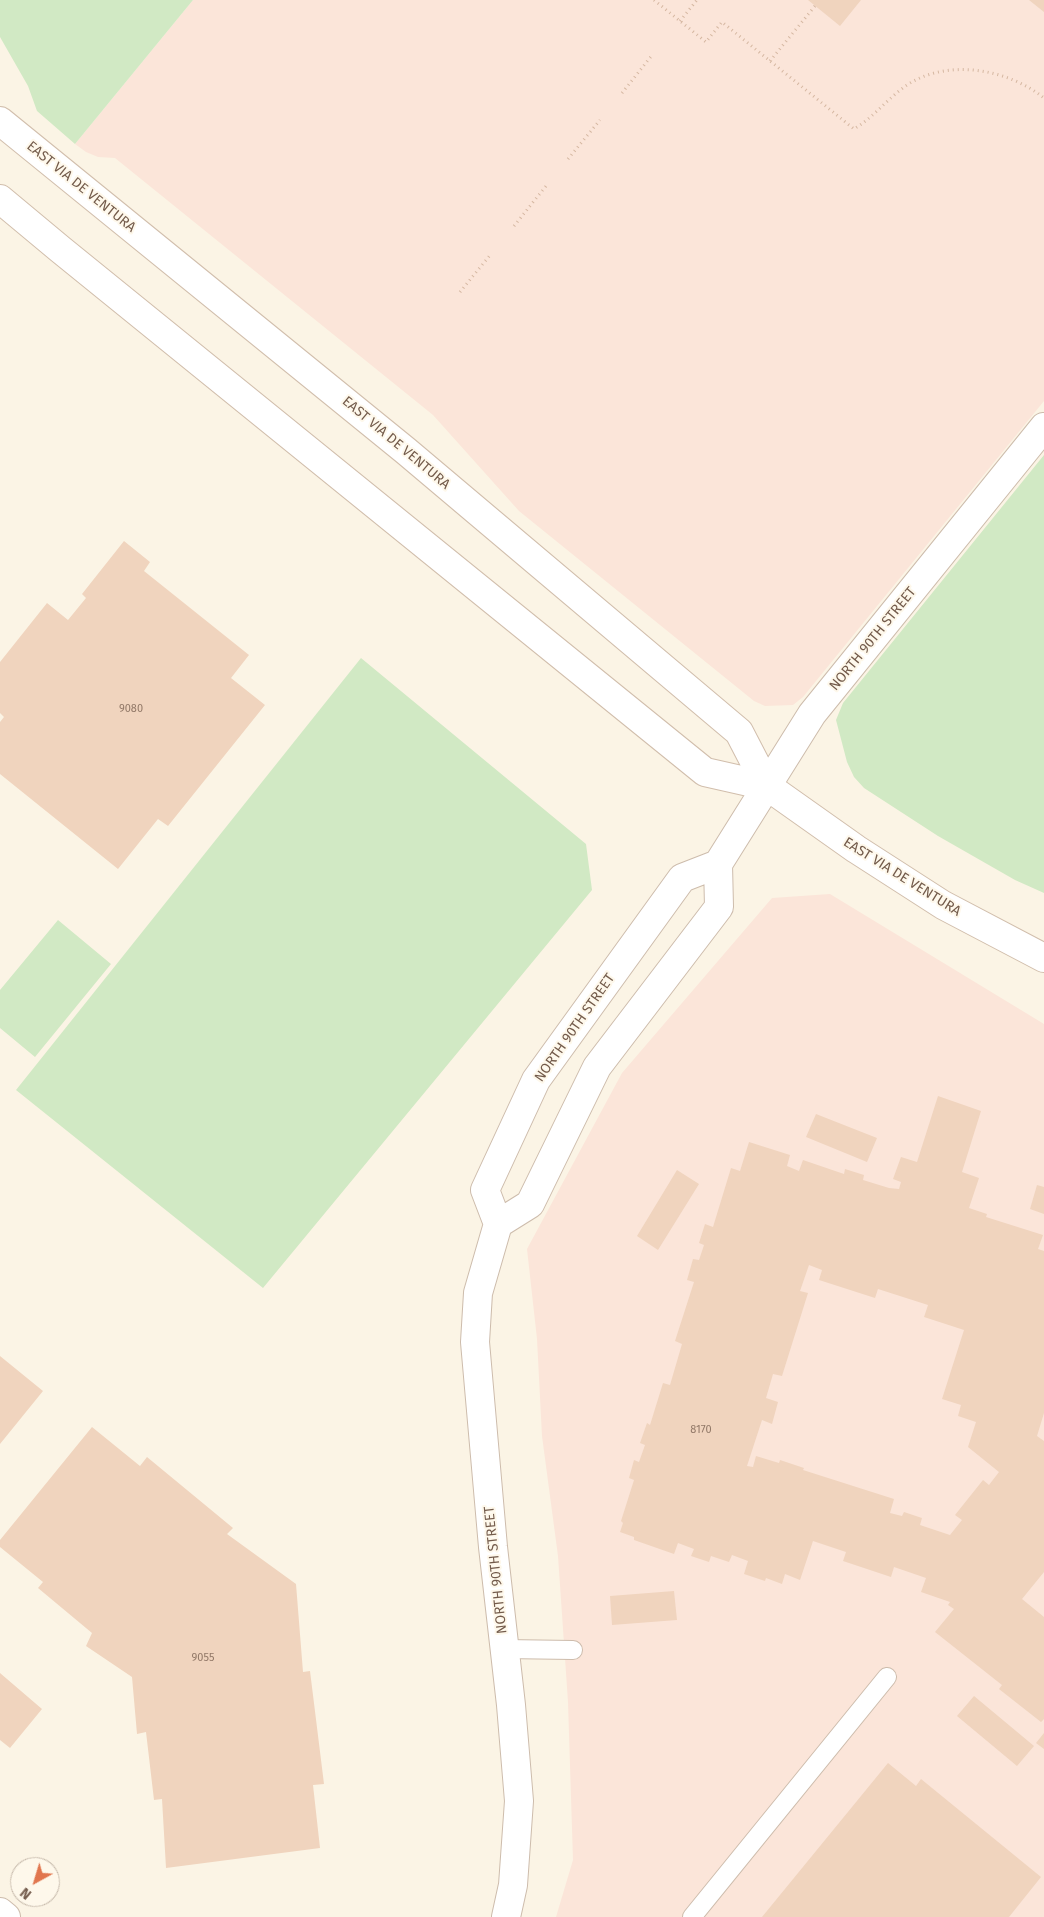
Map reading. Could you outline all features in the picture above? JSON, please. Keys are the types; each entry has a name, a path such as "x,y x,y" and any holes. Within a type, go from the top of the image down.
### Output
{"main road":[{"name":"EAST VIA DE VENTURA","path":"0,121 406,451 739,732 767,786"},
{"name":"EAST VIA DE VENTURA","path":"0,199 705,772 767,786 856,849 943,905 1044,958"},
{"name":"NORTH 90TH STREET","path":"506,1917 512,1885 520,1801 493,1548 475,1342 478,1292 498,1224 485,1190 536,1080 682,878 718,864 812,714 1044,427"},
{"path":"498,1224 530,1204 597,1067 719,907 718,864"},
{"path":"0,1912 6,1917"}],"lane":[{"path":"504,1649 573,1650"},
{"path":"692,1917 887,1677"}],"path":[{"path":"654,0 706,42 722,22 854,129 865,122 908,85 925,75 942,71 996,73 1020,83 1044,98"},
{"path":"680,21 697,0"},
{"path":"770,61 815,6"},
{"path":"622,93 653,54"},
{"path":"568,159 600,120"},
{"path":"514,226 546,186"},
{"path":"460,292 491,254"}],"shaded area":[{"path":"193,0 1044,0 1044,401 803,697 793,705 765,706 754,701 519,511 433,415 115,158 98,157 86,152 75,144"},
{"path":"830,894 1044,1024 1044,1917 556,1917 573,1860 568,1702 558,1556 542,1436 537,1339 527,1249 622,1073 772,898"}],"green space":[{"path":"0,0 193,0 75,144 37,111 28,86 0,37"},
{"path":"1044,455 1044,893 1015,880 938,836 864,788 854,777 847,762 836,720 843,703"},
{"path":"361,658 586,844 592,890 263,1288 16,1090"},
{"path":"58,920 111,964 35,1057 0,1028 0,990"}],"building":[{"path":"808,0 861,0 840,26"},
{"path":"1029,0 1044,0 1044,12"},
{"path":"124,541 150,562 144,571 249,655 231,678 265,705 168,826 158,819 118,869 0,774 0,722 4,717 0,713 0,662 47,603 68,620 86,598 82,594"},
{"path":"938,1096 981,1111 962,1172 979,1178 969,1208 987,1214 986,1217 1043,1235 1038,1249 1044,1251 1044,1413 1037,1436 1044,1441 1044,1572 1022,1599 1044,1617 1044,1719 1041,1722 999,1689 1002,1685 935,1632 954,1609 948,1605 950,1602 921,1592 926,1578 894,1567 891,1577 843,1561 846,1552 813,1541 800,1580 785,1574 782,1584 766,1578 765,1581 744,1574 748,1561 732,1555 729,1562 711,1556 709,1562 691,1556 694,1549 678,1543 674,1554 634,1540 634,1537 620,1532 623,1523 621,1521 634,1480 629,1478 634,1460 639,1462 645,1445 640,1443 647,1423 650,1425 663,1383 670,1385 682,1344 675,1341 694,1282 687,1280 693,1259 699,1260 704,1245 699,1243 705,1224 713,1227 731,1168 740,1171 749,1142 790,1155 787,1166 799,1171 803,1160 844,1174 845,1169 864,1175 863,1180 889,1188 899,1189 901,1182 893,1179 901,1157 917,1162","holes":["809,1265 822,1270 819,1280 875,1298 878,1289 928,1305 924,1317 964,1330 942,1399 961,1405 958,1416 976,1422 968,1447 999,1472 989,1485 983,1480 955,1515 962,1520 950,1535 920,1525 922,1518 904,1512 902,1516 890,1513 894,1499 803,1470 804,1468 780,1460 779,1463 756,1456 753,1467 747,1466 762,1420 772,1424 778,1402 766,1398 773,1374 782,1376 808,1293 800,1291"]},
{"path":"816,1114 877,1138 867,1162 806,1137"},
{"path":"677,1170 699,1184 658,1250 637,1236"},
{"path":"1037,1185 1044,1187 1044,1214 1030,1209"},
{"path":"0,1356 43,1391 0,1444"},
{"path":"92,1427 140,1466 147,1457 233,1528 227,1534 296,1584 303,1672 310,1671 324,1784 313,1785 320,1848 166,1868 162,1799 154,1800 146,1732 137,1734 132,1677 86,1646 92,1633 38,1588 43,1582 0,1547 0,1540"},
{"path":"674,1591 677,1620 612,1625 610,1596"},
{"path":"0,1673 42,1709 10,1748 0,1740"},
{"path":"974,1696 1034,1746 1017,1766 957,1716"},
{"path":"1044,1733 1044,1749 1036,1743"},
{"path":"888,1763 916,1786 921,1779 1041,1877 1009,1917 762,1917"}]}
